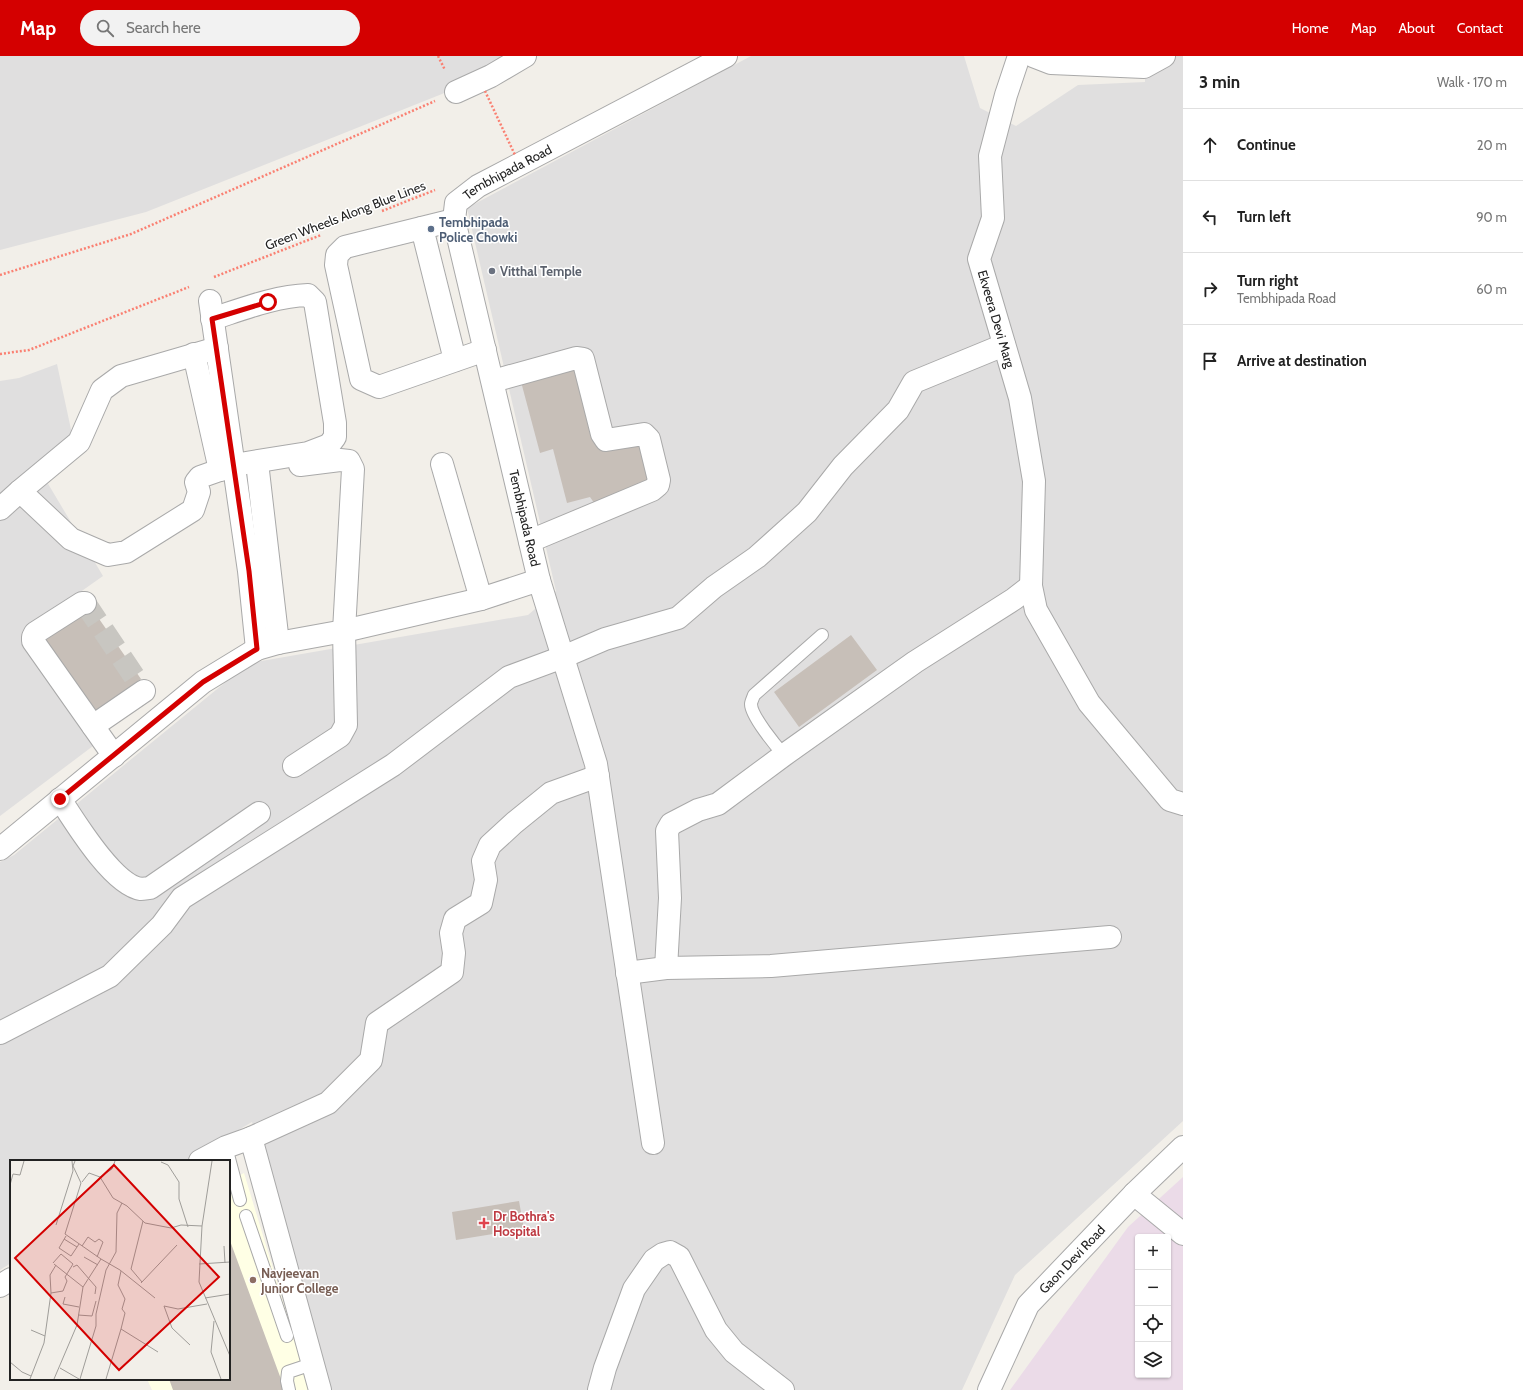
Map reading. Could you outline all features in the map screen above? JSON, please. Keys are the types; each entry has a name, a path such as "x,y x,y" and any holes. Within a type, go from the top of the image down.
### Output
{"street":[{"path":"456,92 491,76 525,56"},
{"name":"Tembhipada Road","path":"0,849 203,682 257,649 278,643 347,631 481,599 538,580 493,381 454,220 456,203 473,189 726,56"},
{"name":"Ekveera Devi Marg","path":"1019,56 1006,96 990,156 993,218 979,259 1020,398 1034,481 1031,586 1036,610 1089,703 1170,800 1183,804"},
{"path":"1033,56 1052,63 1144,67 1164,56"},
{"path":"454,220 345,247 337,255 336,265 361,380 379,387 485,350"},
{"path":"422,228 455,360"},
{"path":"20,491 71,539 108,555 126,552 193,510 199,492 196,482 200,477 230,470 308,453 329,445 335,437 335,423 315,302 308,295 293,296 268,302 211,310 217,348 230,470 249,571 257,649"},
{"path":"0,1033 110,976 162,925 182,898 393,765 509,677 563,657 605,639 678,618 714,587 758,558 807,512 843,466 898,410 914,382 1004,345"},
{"path":"0,510 20,491 79,442 102,390 121,376 217,348"},
{"path":"194,354 230,470"},
{"path":"493,381 576,358 583,359 602,434 606,440 644,434 649,439 659,480 658,485 652,490 530,540"},
{"path":"230,470 258,471 340,460 349,461 353,469 347,631 346,725 340,736 300,769"},
{"path":"442,464 481,599"},
{"path":"258,471 278,643"},
{"path":"538,580 596,764 653,1143"},
{"path":"666,968 670,898 667,831 671,824 698,810 718,804 915,662 1014,599 1031,586"},
{"path":"85,603 82,603 35,633 33,640 114,756"},
{"path":"93,726 141,687 164,715"},
{"path":"202,1160 226,1147 251,1138 328,1103 371,1060 377,1023 452,972 454,953 451,934 455,919 481,903 486,880 483,861 490,845 551,793 598,776"},
{"path":"60,799 92,848 127,883 140,889 150,888 259,813"},
{"path":"627,973 666,968 771,966 1110,937"},
{"path":"251,1138 320,1390"},
{"name":"Gaon Devi Road","path":"989,1390 1028,1305 1134,1194 1183,1148"},
{"path":"1134,1194 1183,1234"},
{"path":"599,1390 605,1368 634,1289 654,1260 663,1254 670,1252 679,1257 716,1330 734,1352 783,1390"},
{"path":"0,1286 10,1280"}],"lane":[{"path":"784,755 775,746 753,713 751,704 754,695 822,635"},
{"path":"226,1147 228,1160"},
{"path":"230,1174 232,1187 240,1200"},
{"path":"246,1216 287,1336"},
{"path":"289,1390 288,1372 312,1364"}],"path":[{"path":"440,59 445,56"},
{"path":"485,91 515,155"},
{"path":"0,275 131,234 456,92"},
{"path":"507,153 514,149"},
{"name":"Green Wheels Along Blue Lines","path":"382,211 436,190"},
{"name":"Green Wheels Along Blue Lines","path":"213,278 323,234"},
{"path":"0,354 29,350 191,286"}],"shaded area":[{"path":"0,56 511,56 442,94 146,212 0,250"},
{"path":"751,56 964,56 980,108 1016,126 1078,85 1145,82 1145,56 1183,56 1183,1121 1015,1275 962,1390 323,1390 252,1122 188,1160 10,1160 10,1264 0,1270 0,862 14,855 249,663 528,615 556,591 467,208"},
{"path":"57,364 76,453 47,482 103,576 25,631 97,743 0,816 0,381 19,378"},
{"name":"Navjeevan Junior College","path":"244,1173 310,1390 152,1390 147,1380 230,1380 230,1180"},
{"path":"1183,1177 1183,1390 1010,1390 1128,1227"}],"building":[{"path":"578,363 601,450 642,439 654,484 599,510 590,497 567,503 553,449 540,453 520,378"},
{"path":"88,603 141,679 89,716 37,638"},
{"path":"851,635 877,670 799,727 774,692"},
{"path":"519,1201 524,1229 456,1240 452,1212"},
{"path":"230,1241 285,1390 173,1390 169,1380 230,1380"}],"tunnel":[{"path":"85,603 138,682"}],"place":[{"name":"Tembhipada Police Chowki","path":"431,229"},
{"name":"Vitthal Temple","path":"492,271"},
{"name":"Dr Bothra's Hospital","path":"484,1223"},
{"name":"Navjeevan Junior College","path":"253,1280"}],"route":[{"path":"60,799 203,682 257,649 249,571 236,474 212,319 268,302"}]}
